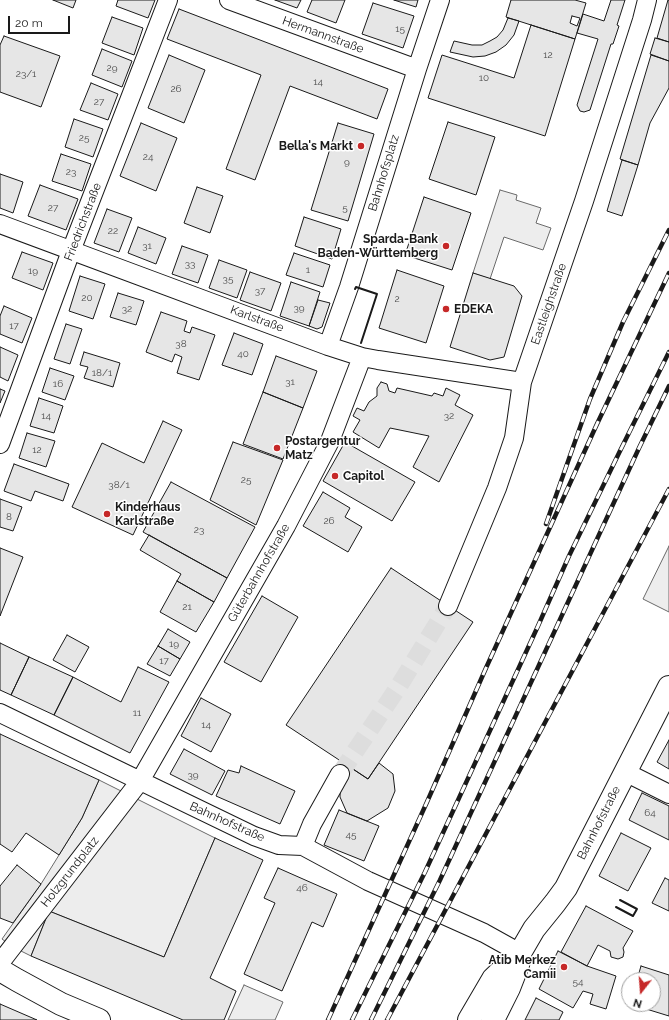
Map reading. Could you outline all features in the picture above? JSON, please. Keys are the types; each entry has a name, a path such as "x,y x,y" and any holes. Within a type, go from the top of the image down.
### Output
{"main road":[{"name":"Bahnhofstraße","path":"469,1020 493,979 520,953 534,929 566,888 669,687"},
{"name":"Bahnhofstraße","path":"493,1020 509,988 518,965 520,953"},
{"path":"0,970 61,1004 99,1020"}],"street":[{"name":"Friedrichstraße","path":"0,444 71,251 168,0"},
{"name":"Hermannstraße","path":"229,0 417,69"},
{"name":"Bahnhofsplatz","path":"328,346 349,287 440,0"},
{"name":"Eastleighstraße","path":"448,606 497,488 514,438 522,382 584,201 642,20 647,0"},
{"name":"Karlstraße","path":"0,224 328,346 362,357 522,382"},
{"name":"Güterbahnhofstraße","path":"140,781 286,526 330,441 362,357"},
{"name":"Bahnhofstraße","path":"0,713 254,836 279,844 302,846 368,881 484,933 520,953"},
{"path":"625,772 669,794"},
{"path":"302,846 312,824 340,774"},
{"name":"Holzgrundplatz","path":"0,962 140,781"}],"shaded area":[{"path":"500,190 517,195 516,200 541,208 536,223 551,228 543,250 504,237 490,279 473,273"},
{"path":"669,546 669,612 643,599"},
{"path":"99,780 215,838 164,957 49,911 31,956 13,947 2,939 41,884 82,818"},
{"path":"244,985 283,1002 275,1020 228,1020"}],"building":[{"path":"53,0 76,0 73,8"},
{"path":"118,0 155,0 148,18 116,6"},
{"path":"275,0 301,0 297,8"},
{"path":"312,0 345,0 336,23 307,12"},
{"path":"394,0 418,0 416,7"},
{"path":"511,0 575,0 586,3 575,39 506,17"},
{"path":"611,0 625,0 617,25 619,26 613,44 611,44 590,110 584,112 580,111 577,105 598,39 577,33 583,14 604,21"},
{"path":"669,0 669,42 657,38"},
{"path":"373,3 414,16 403,48 362,34"},
{"path":"179,9 388,89 377,119 290,86 255,180 226,169 261,75 167,39"},
{"path":"572,16 580,18 577,26 570,23"},
{"path":"112,17 143,28 134,55 102,43"},
{"path":"508,18 519,21 514,35 506,45 496,52 485,56 473,57 450,52 454,41 472,45 482,45 497,37 503,30"},
{"path":"531,25 575,39 545,136 428,98 442,55 514,78"},
{"path":"4,36 60,56 41,107 0,92 0,45"},
{"path":"655,38 669,42 669,61 650,54"},
{"path":"102,49 132,61 122,87 92,75"},
{"path":"169,55 205,70 184,123 148,108"},
{"path":"651,55 669,61 669,88 650,123 638,165 620,159"},
{"path":"91,83 118,94 108,120 80,110"},
{"path":"74,119 103,129 93,157 65,147"},
{"path":"448,122 495,137 476,195 429,179"},
{"path":"141,123 177,138 156,191 120,176"},
{"path":"338,123 374,134 348,221 311,210"},
{"path":"61,154 91,164 82,191 52,181"},
{"path":"622,160 638,165 622,216 607,211"},
{"path":"0,174 23,182 13,213 0,208"},
{"path":"40,185 78,199 66,230 28,216"},
{"path":"197,187 223,196 210,233 184,223"},
{"path":"424,197 471,213 452,270 405,255"},
{"path":"107,209 132,218 119,252 94,243"},
{"path":"304,217 341,229 332,259 295,246"},
{"path":"138,227 166,238 156,264 128,253"},
{"path":"182,246 208,255 198,283 172,274"},
{"path":"22,252 53,263 43,290 12,278"},
{"path":"294,253 330,265 323,287 286,275"},
{"path":"219,260 247,270 237,298 209,288"},
{"path":"397,270 444,286 426,343 379,328"},
{"path":"250,272 281,283 271,311 240,300"},
{"path":"473,273 514,286 522,296 504,357 490,360 450,347"},
{"path":"80,276 105,284 93,319 69,311"},
{"path":"291,282 320,292 309,326 280,316"},
{"path":"118,293 144,301 136,325 110,317"},
{"path":"318,300 330,303 322,327 317,329 309,326"},
{"path":"4,306 32,318 22,343 0,334 0,316"},
{"path":"161,312 187,321 184,331 190,333 192,327 215,335 199,380 177,373 182,357 175,354 172,362 146,352"},
{"path":"66,324 82,329 70,364 54,359"},
{"path":"234,333 263,344 252,375 222,365"},
{"path":"0,347 18,355 8,381 0,377"},
{"path":"84,352 120,363 113,387 84,378 88,367 80,365"},
{"path":"276,356 317,371 303,408 263,392"},
{"path":"50,368 74,376 65,400 42,392"},
{"path":"381,382 387,384 389,391 395,393 397,388 432,396 434,393 443,396 446,388 460,395 455,405 473,415 439,482 413,467 429,436 390,428 379,448 353,432 360,420 353,416 357,408 364,411 369,402 377,396 377,388"},
{"path":"0,389 5,391 0,403"},
{"path":"263,392 303,408 283,459 243,444"},
{"path":"39,398 63,406 54,433 30,426"},
{"path":"163,421 182,430 133,535 72,507 102,443 144,463"},
{"path":"27,433 55,441 46,467 19,458"},
{"path":"233,442 283,460 256,525 210,500"},
{"path":"345,442 415,482 392,521 323,481"},
{"path":"14,464 69,484 63,501 35,491 31,501 4,491"},
{"path":"171,482 255,527 227,578 143,532"},
{"path":"323,492 350,508 345,517 362,527 348,552 303,526"},
{"path":"0,499 22,507 13,531 0,527"},
{"path":"149,535 227,578 214,602 177,581 181,574 140,550"},
{"path":"0,548 23,557 0,616"},
{"path":"391,568 473,622 368,779 286,725"},
{"path":"177,581 214,602 196,632 160,612"},
{"path":"262,596 298,617 261,682 224,662"},
{"path":"168,629 190,642 180,659 158,646"},
{"path":"67,635 89,647 75,672 53,660"},
{"path":"0,643 29,657 11,695 0,690"},
{"path":"158,646 180,659 170,676 147,664"},
{"path":"29,657 73,677 54,715 11,695"},
{"path":"138,667 169,682 130,753 54,715 73,677 121,702"},
{"path":"201,698 231,714 211,752 181,736"},
{"path":"0,734 99,780 82,818 59,855 26,833 12,852 0,844"},
{"path":"669,740 669,769 657,762"},
{"path":"184,749 225,771 212,795 170,774"},
{"path":"341,761 368,779 379,763 393,774 395,791 388,808 367,821 347,813 340,797"},
{"path":"241,766 295,791 280,824 216,796 228,770 239,773"},
{"path":"642,793 669,806 669,840 629,820"},
{"path":"339,810 379,826 364,861 324,845"},
{"path":"621,833 651,848 628,891 599,876"},
{"path":"215,838 263,860 210,978 236,991 224,1020 183,1020 31,956 49,911 164,957"},
{"path":"17,865 41,884 13,923 0,918 0,886"},
{"path":"278,868 337,894 323,927 312,922 282,991 244,974 275,903 264,898"},
{"path":"665,878 669,880 669,911 652,903"},
{"path":"586,906 633,931 623,948 623,957 618,959 611,957 610,951 598,945 587,966 561,952"},
{"path":"558,951 587,966 616,976 606,1009 590,1004 593,994 583,991 573,1008 539,989"},
{"path":"641,966 660,972 639,972"},
{"path":"661,972 669,975 669,1016 656,1012 661,1012"},
{"path":"536,998 563,1012 559,1020 525,1020"},
{"path":"0,1004 37,1020 0,1020"}],"tunnel":[{"path":"340,774 399,686 448,606"}],"railway":[{"path":"546,524 590,399 623,322 669,230"},
{"path":"328,1020 597,424 669,273"},
{"path":"352,1020 425,872 569,556 669,352"},
{"path":"371,1020 440,880 669,386"},
{"path":"387,1020 669,489"}],"wall":[{"path":"355,289 356,287 377,294 361,343"},
{"path":"616,907 633,916 637,909 620,900"}],"place":[{"name":"Bella's Markt","path":"361,146"},
{"name":"Sparda-Bank Baden-Württemberg","path":"446,246"},
{"name":"EDEKA","path":"446,309"},
{"name":"Postargentur Matz","path":"277,448"},
{"name":"Capitol","path":"335,476"},
{"name":"Kinderhaus Karlstraße","path":"107,514"},
{"name":"Atib Merkez Camii","path":"564,967"}]}
